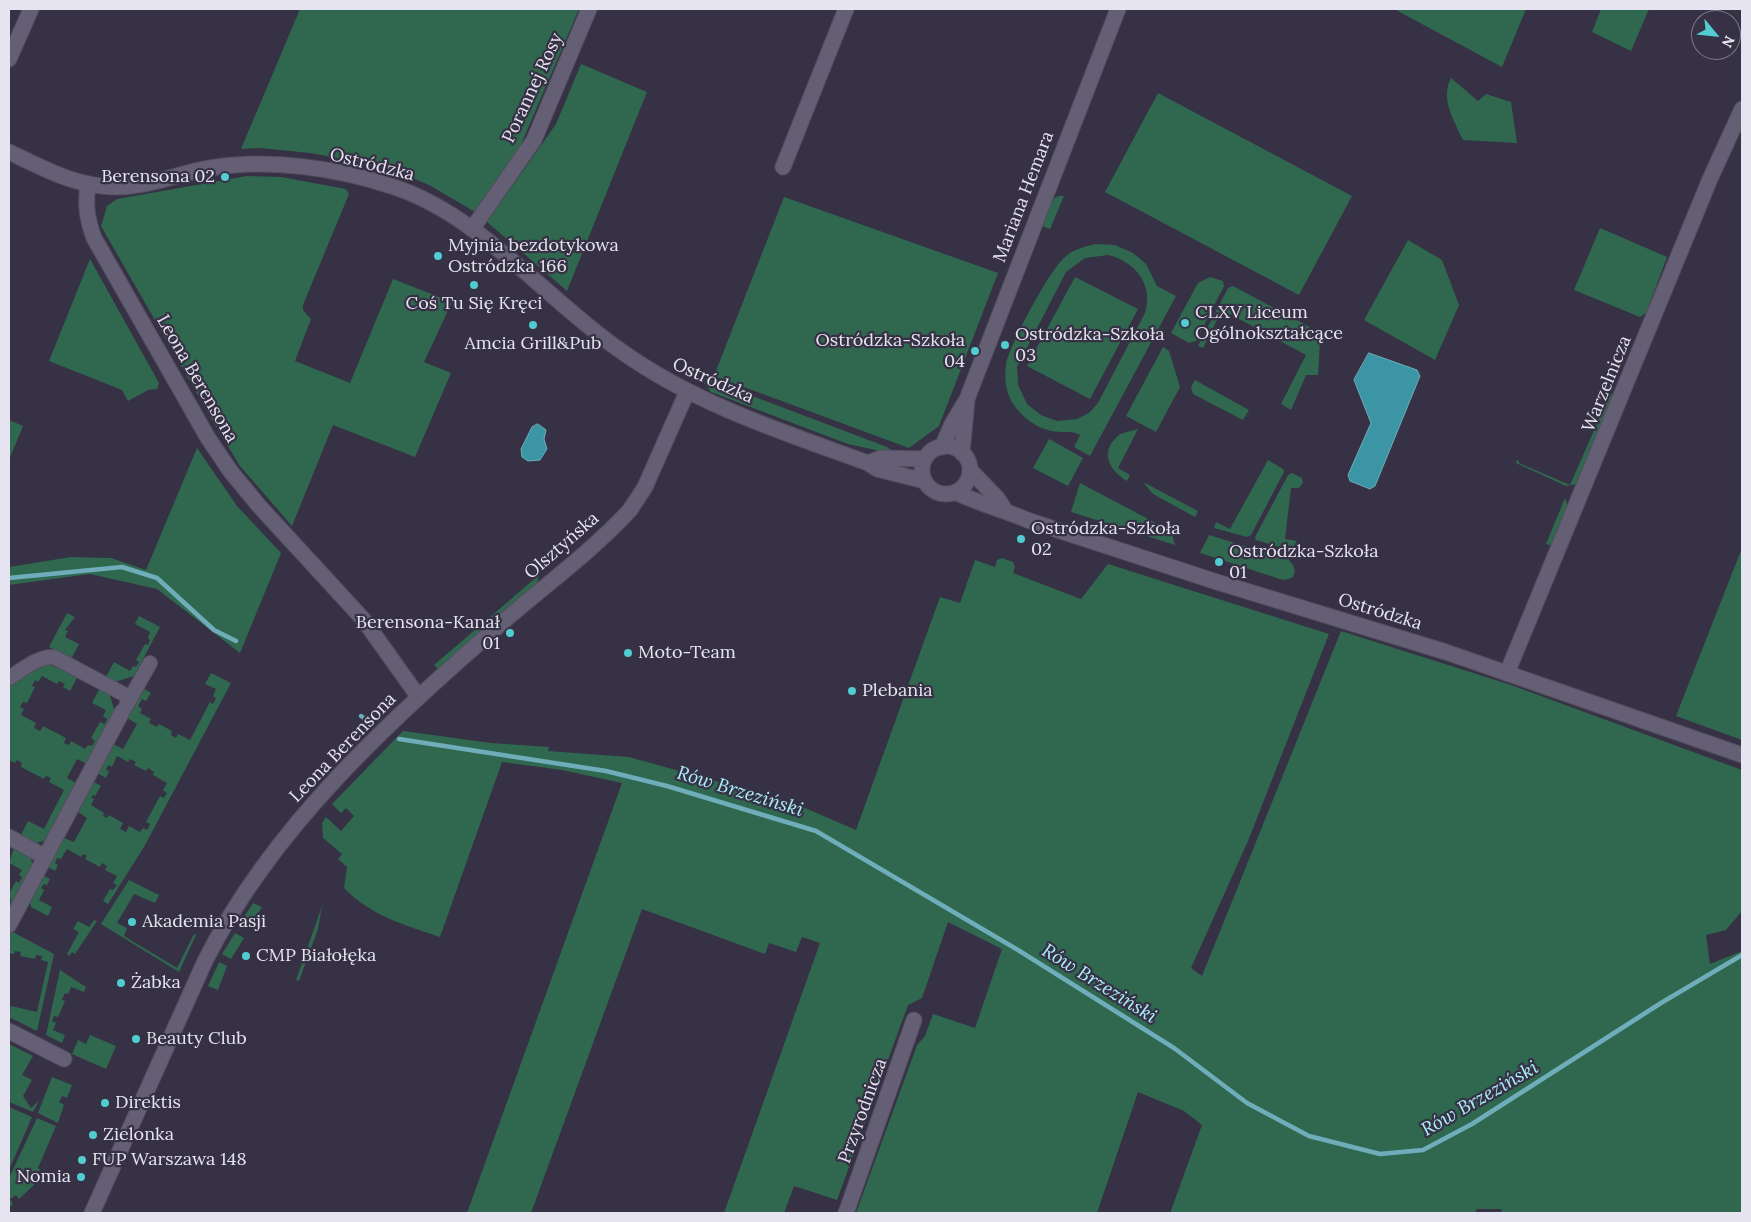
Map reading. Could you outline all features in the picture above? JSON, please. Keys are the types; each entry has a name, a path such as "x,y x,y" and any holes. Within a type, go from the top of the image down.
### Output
{"street":[{"path":"9,59 31,9"},
{"name":"Porannej Rosy","path":"472,229 534,140 590,9"},
{"path":"783,167 846,9"},
{"name":"Mariana Hemara","path":"942,447 952,424 968,399 1118,9"},
{"name":"Warzelnicza","path":"1507,673 1710,180 1742,109"},
{"name":"Ostródzka","path":"9,152 58,174 88,184 127,186 216,167 246,163 279,164 392,186 436,205 472,229 619,350 664,380 687,392 868,463 877,469 925,481"},
{"name":"Leona Berensona","path":"88,184 86,214 94,238 208,438 231,472 260,507 363,619 418,696 289,831 246,889 216,938 199,973 92,1213"},
{"name":"Olsztyńska","path":"418,696 630,510 645,487 687,392"},
{"name":"Mariana Hemara","path":"962,453 968,399"},
{"path":"942,447 949,447 962,453 970,470 966,484 955,492 948,494 934,491 925,481 922,470 925,459 930,453 942,447"},
{"path":"868,463 881,458 925,459"},
{"name":"Ostródzka","path":"970,470 997,498 1005,510"},
{"name":"Ostródzka","path":"955,492 992,509 1005,510 1030,521 1217,582 1446,652 1742,755"},
{"path":"9,678 36,662 47,657 54,657 131,698"},
{"path":"9,925 150,663"},
{"path":"9,837 45,857"},
{"name":"Przyrodnicza","path":"846,1213 914,1020"},
{"path":"9,1031 64,1059"}],"green space":[{"path":"300,9 579,9 516,156 475,212 431,186 387,167 310,153 260,148 241,149"},
{"path":"1394,9 1526,9 1502,67"},
{"path":"1601,9 1649,9 1631,51 1592,32"},
{"path":"581,64 647,92 567,291 487,222 556,124"},
{"path":"1451,78 1478,101 1486,94 1511,102 1517,143 1463,140 1452,117 1448,101 1447,93"},
{"path":"1158,93 1352,196 1299,295 1105,192"},
{"path":"247,176 281,177 346,189 349,194 303,305 303,310 311,319 295,361 350,383 393,279 452,302 424,362 451,373 415,457 333,425 292,526 240,466 101,226 107,206 117,199"},
{"path":"1064,196 1050,229 1041,226 1051,200"},
{"path":"784,197 998,273 939,426 909,448 714,376"},
{"path":"1600,228 1667,257 1646,313 1640,317 1574,290"},
{"path":"1408,240 1442,260 1459,305 1435,360 1364,320"},
{"path":"1095,244 1115,245 1133,253 1146,264 1157,286 1176,296 1090,456 1074,447 1080,435 1073,432 1041,428 1023,416 1009,396 1005,376 1006,365 1014,342 1030,309 1057,266 1067,255 1078,249","holes":["1108,255 1118,258 1134,269 1144,284 1147,293 1145,313 1098,403 1089,413 1077,419 1057,421 1041,415 1027,404 1018,385 1017,367 1066,272 1085,258"]},
{"path":"90,259 159,383 157,389 148,390 128,401 122,390 49,361"},
{"path":"1075,277 1138,309 1090,399 1027,366"},
{"path":"1210,277 1223,281 1224,286 1196,341 1189,343 1171,333 1198,283"},
{"path":"1233,286 1308,326 1320,341 1318,375 1306,375 1291,410 1281,404 1306,355 1230,314 1227,318 1220,314 1203,348 1198,346 1228,288"},
{"path":"1163,347 1169,351 1180,387 1156,432 1126,416"},
{"path":"705,378 887,447 895,452 880,451 848,444 711,392 704,383"},
{"path":"1195,380 1249,410 1243,420 1193,394 1191,387"},
{"path":"1610,394 1616,394 1577,484 1566,486 1516,463 1517,460 1519,463 1570,485"},
{"path":"9,420 23,426 9,460"},
{"path":"1138,429 1118,468 1130,475 1127,481 1115,471 1108,459 1108,453 1113,440 1120,434"},
{"path":"1049,439 1083,458 1068,486 1033,468"},
{"path":"197,448 237,506 281,553 240,653 157,589 90,574 9,585 9,567 71,557 111,558 146,570"},
{"path":"1268,460 1283,469 1284,472 1251,535 1247,537 1214,528 1216,522 1230,529"},
{"path":"1292,473 1302,478 1303,483 1299,488 1291,488 1285,539 1297,541 1293,548 1286,549 1256,540 1255,537 1288,475"},
{"path":"1143,482 1198,511 1195,517 1153,494"},
{"path":"1080,483 1171,531 1175,545 1071,512"},
{"path":"1565,498 1568,507 1552,546 1546,544"},
{"path":"1209,535 1288,559 1293,565 1295,572 1292,578 1283,580 1200,553"},
{"path":"1742,548 1742,740 1676,716"},
{"path":"1002,558 1013,562 1015,567 1013,573 1081,599 1108,564 1329,634 1248,841 1191,968 1202,976 1341,631 1511,685 1742,770 1742,911 1726,930 1706,935 1710,964 1742,951 1742,1213 1501,1213 1502,1209 1477,1209 1475,1213 1170,1213 1202,1125 1184,1111 1138,1092 1097,1213 856,1213 917,1045 925,1036 933,1014 975,1028 1002,949 948,922 922,998 908,1005 837,1200 794,1186 784,1213 724,1213 820,943 802,937 796,952 769,943 765,954 642,909 531,1213 467,1213 622,783 562,770 502,762 440,937 401,924 377,913 354,898 344,888 347,867 338,859 342,854 323,838 322,823 326,817 341,831 354,816 346,808 341,813 332,804 403,731 491,743 549,747 548,751 629,757 791,802 856,830 940,597 960,603 975,560 995,567 997,560"},
{"path":"539,575 537,584 438,669 434,665"},
{"path":"67,613 75,617 65,630 68,631 65,637 79,644 71,659 49,647"},
{"path":"139,616 160,627 134,676 115,682 106,677 114,662 130,671 133,666 136,667 139,662 136,660 145,644 148,645 150,640 148,638 150,632 135,624"},
{"path":"49,664 78,676 70,691 63,687 65,684 59,681 57,684 42,676 38,682 35,680 32,686 35,687 27,703 23,702 20,707 24,709 21,715 36,723 34,728 40,731 43,726 66,738 64,743 69,745 71,741 85,749 88,745 92,746 95,741 91,738 100,722 105,724 107,719 103,716 106,710 92,703 100,688 109,693 115,712 87,764 77,759 67,778 78,784 46,840 34,844 9,829 21,835 28,821 44,829 64,790 49,782 51,778 46,776 44,779 21,767 22,763 17,760 15,763 9,760 9,684 37,667"},
{"path":"211,673 231,683 144,847 108,904 103,901 110,889 113,890 117,885 113,883 117,876 105,870 107,866 102,863 100,867 85,859 87,856 83,854 81,857 67,849 61,859 57,858 55,863 58,865 55,871 48,867 64,838 74,842 87,818 78,812 94,782 101,786 95,796 93,795 91,798 94,799 91,805 104,813 103,816 107,818 109,815 123,823 120,829 126,832 129,826 140,832 143,828 147,830 150,824 146,822 160,796 164,798 167,793 163,790 167,783 153,775 154,772 148,768 146,771 134,765 136,762 130,759 128,762 117,756 112,767 108,765 106,770 109,771 106,778 97,773 113,744 123,749 137,724 127,718 143,688 151,693 146,701 142,699 138,706 142,709 140,713 151,719 149,723 157,727 159,724 172,731 171,735 176,738 178,734 190,740 210,702 213,704 216,698 213,696 216,689 205,684"},
{"path":"14,848 30,856 33,866 9,915 11,900 9,894 16,881 19,883 22,877 19,875 22,870 9,863"},
{"path":"44,876 50,879 47,885 44,884 41,888 44,890 39,900 52,907 48,916 31,907 30,902"},
{"path":"129,880 159,895 155,903 134,894 117,923 127,928 124,936 177,968 194,934 196,935 179,972 101,924"},
{"path":"253,903 262,907 247,930 239,925"},
{"path":"322,906 318,929 299,981 296,980"},
{"path":"94,920 97,921 75,954 72,952 69,956 67,954 79,932 73,929 78,921 89,927"},
{"path":"9,930 54,954 37,1031 9,1017 11,1006 37,1012 48,962 41,960 42,956 36,955 35,959 20,956 21,952 9,953"},
{"path":"235,933 244,938 231,959 222,954"},
{"path":"219,962 227,966 218,990 208,986"},
{"path":"60,970 86,987 84,992 71,987 68,994 65,993 62,1000 65,1001 58,1017 54,1016 52,1021 56,1023 53,1030 65,1035 62,1043 46,1035"},
{"path":"90,1035 116,1046 106,1069 72,1054 78,1040 86,1044"},
{"path":"9,1044 33,1056 22,1075 32,1080 23,1096 31,1108 39,1101 33,1112 9,1102"},
{"path":"52,1077 72,1085 67,1098 62,1096 59,1102 64,1105 58,1123 38,1113"},
{"path":"9,1107 32,1117 9,1170"},
{"path":"37,1118 56,1126 38,1168 40,1170 34,1185 19,1199 16,1195 10,1199 13,1204 9,1208 9,1178"}],"water":[{"path":"1369,353 1417,370 1420,376 1375,486 1370,489 1350,481 1348,475 1371,423 1354,380"},
{"path":"538,424 546,430 544,439 547,449 540,460 528,461 522,457 521,449 532,427"}],"waterway":[{"name":"Rów Brzeziński","path":"9,578 122,567 157,578 214,630 236,641"},
{"name":"Rów Brzeziński","path":"361,716 367,720"},
{"name":"Rów Brzeziński","path":"399,739 606,771 667,786 816,831 1018,950 1174,1048 1247,1103 1309,1136 1380,1154 1423,1150 1472,1124 1661,1003 1742,955"}],"place":[{"name":"Berensona 02","path":"225,177"},
{"name":"Myjnia bezdotykowa Ostródzka 166","path":"438,256"},
{"name":"Coś Tu Się Kręci","path":"474,285"},
{"name":"CLXV Liceum Ogólnokształcące","path":"1185,323"},
{"name":"Amcia Grill&Pub","path":"533,325"},
{"name":"Ostródzka-Szkoła 03","path":"1005,345"},
{"name":"Ostródzka-Szkoła 04","path":"975,351"},
{"name":"Ostródzka-Szkoła 02","path":"1021,539"},
{"name":"Ostródzka-Szkoła 01","path":"1219,562"},
{"name":"Berensona-Kanał 01","path":"510,633"},
{"name":"Moto-Team","path":"628,653"},
{"name":"Plebania","path":"852,691"},
{"name":"Akademia Pasji","path":"132,922"},
{"name":"CMP Białołęka","path":"246,956"},
{"name":"Żabka","path":"121,983"},
{"name":"Beauty Club","path":"136,1039"},
{"name":"Direktis","path":"105,1103"},
{"name":"Zielonka","path":"93,1135"},
{"name":"FUP Warszawa 148","path":"82,1160"},
{"name":"Nomia","path":"81,1177"}]}
